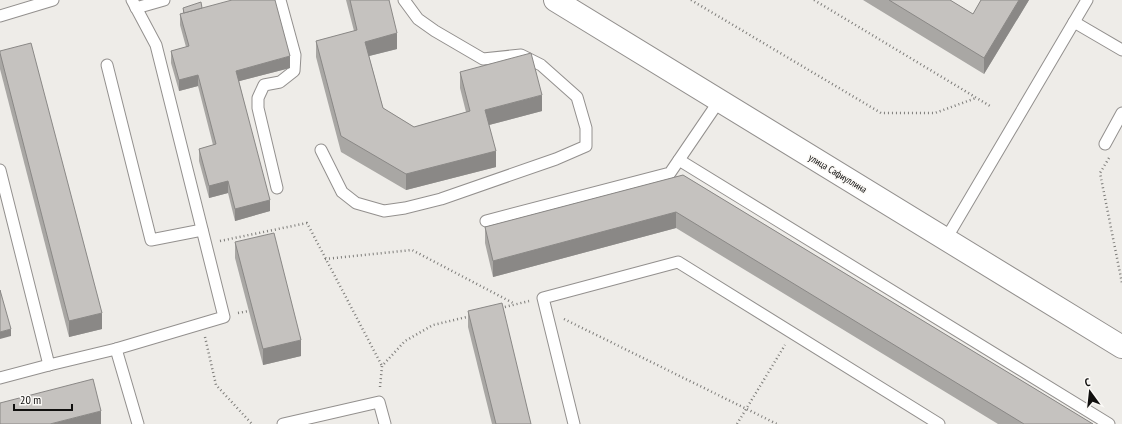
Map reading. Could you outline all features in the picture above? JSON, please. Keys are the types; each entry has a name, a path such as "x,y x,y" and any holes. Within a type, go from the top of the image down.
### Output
{"street":[{"name":"улица Сафиуллина","path":"555,0 1122,347"}],"lane":[{"path":"0,16 53,0"},
{"path":"0,378 116,349 224,316 156,45 134,4 164,0"},
{"path":"277,188 258,108 258,98 264,86 280,82 294,72 295,55 280,0"},
{"path":"321,150 342,192 356,203 384,211 405,208 441,199 556,159 586,146 586,128 577,97 541,65 521,55 483,59 435,32 418,18 404,0"},
{"path":"946,239 1087,0"},
{"path":"1074,22 1122,50"},
{"path":"107,65 151,240 202,230"},
{"path":"486,221 670,174 719,100"},
{"path":"1105,144 1122,113"},
{"path":"679,160 1109,424"},
{"path":"0,170 48,365"},
{"path":"574,424 543,298 678,262 939,424"},
{"path":"116,349 138,424"},
{"path":"283,424 379,402 385,424"}],"path":[{"path":"691,0 881,113 935,113 976,98"},
{"path":"814,0 990,106"},
{"path":"1100,173 1122,283"},
{"path":"206,244 307,223 382,366 379,402"},
{"path":"326,259 412,250 516,305"},
{"path":"501,308 543,298"},
{"path":"546,309 777,424"},
{"path":"382,366 405,341 433,325 478,314"},
{"path":"201,323 216,385 252,424"},
{"path":"737,424 792,333"}],"building":[{"path":"232,0 275,0 290,56 236,71 270,200 235,209 228,181 209,186 199,149 216,144 198,75 179,80 171,51 189,46 180,14"},
{"path":"350,0 389,0 397,33 365,42 383,108 414,127 470,111 460,72 531,53 542,95 485,110 496,151 406,174 341,136 316,41 357,30"},
{"path":"889,0 950,0 973,14 981,0 1019,0 984,58"},
{"path":"201,2 202,8 184,13 183,8"},
{"path":"31,43 102,313 69,321 0,53 0,51"},
{"path":"683,175 1093,424 1024,424 676,212 493,261 485,227"},
{"path":"274,233 301,340 263,349 235,242"},
{"path":"0,290 11,329 0,332"},
{"path":"502,303 531,424 496,424 468,311"},
{"path":"93,379 101,411 50,424 0,424 0,403"}]}
